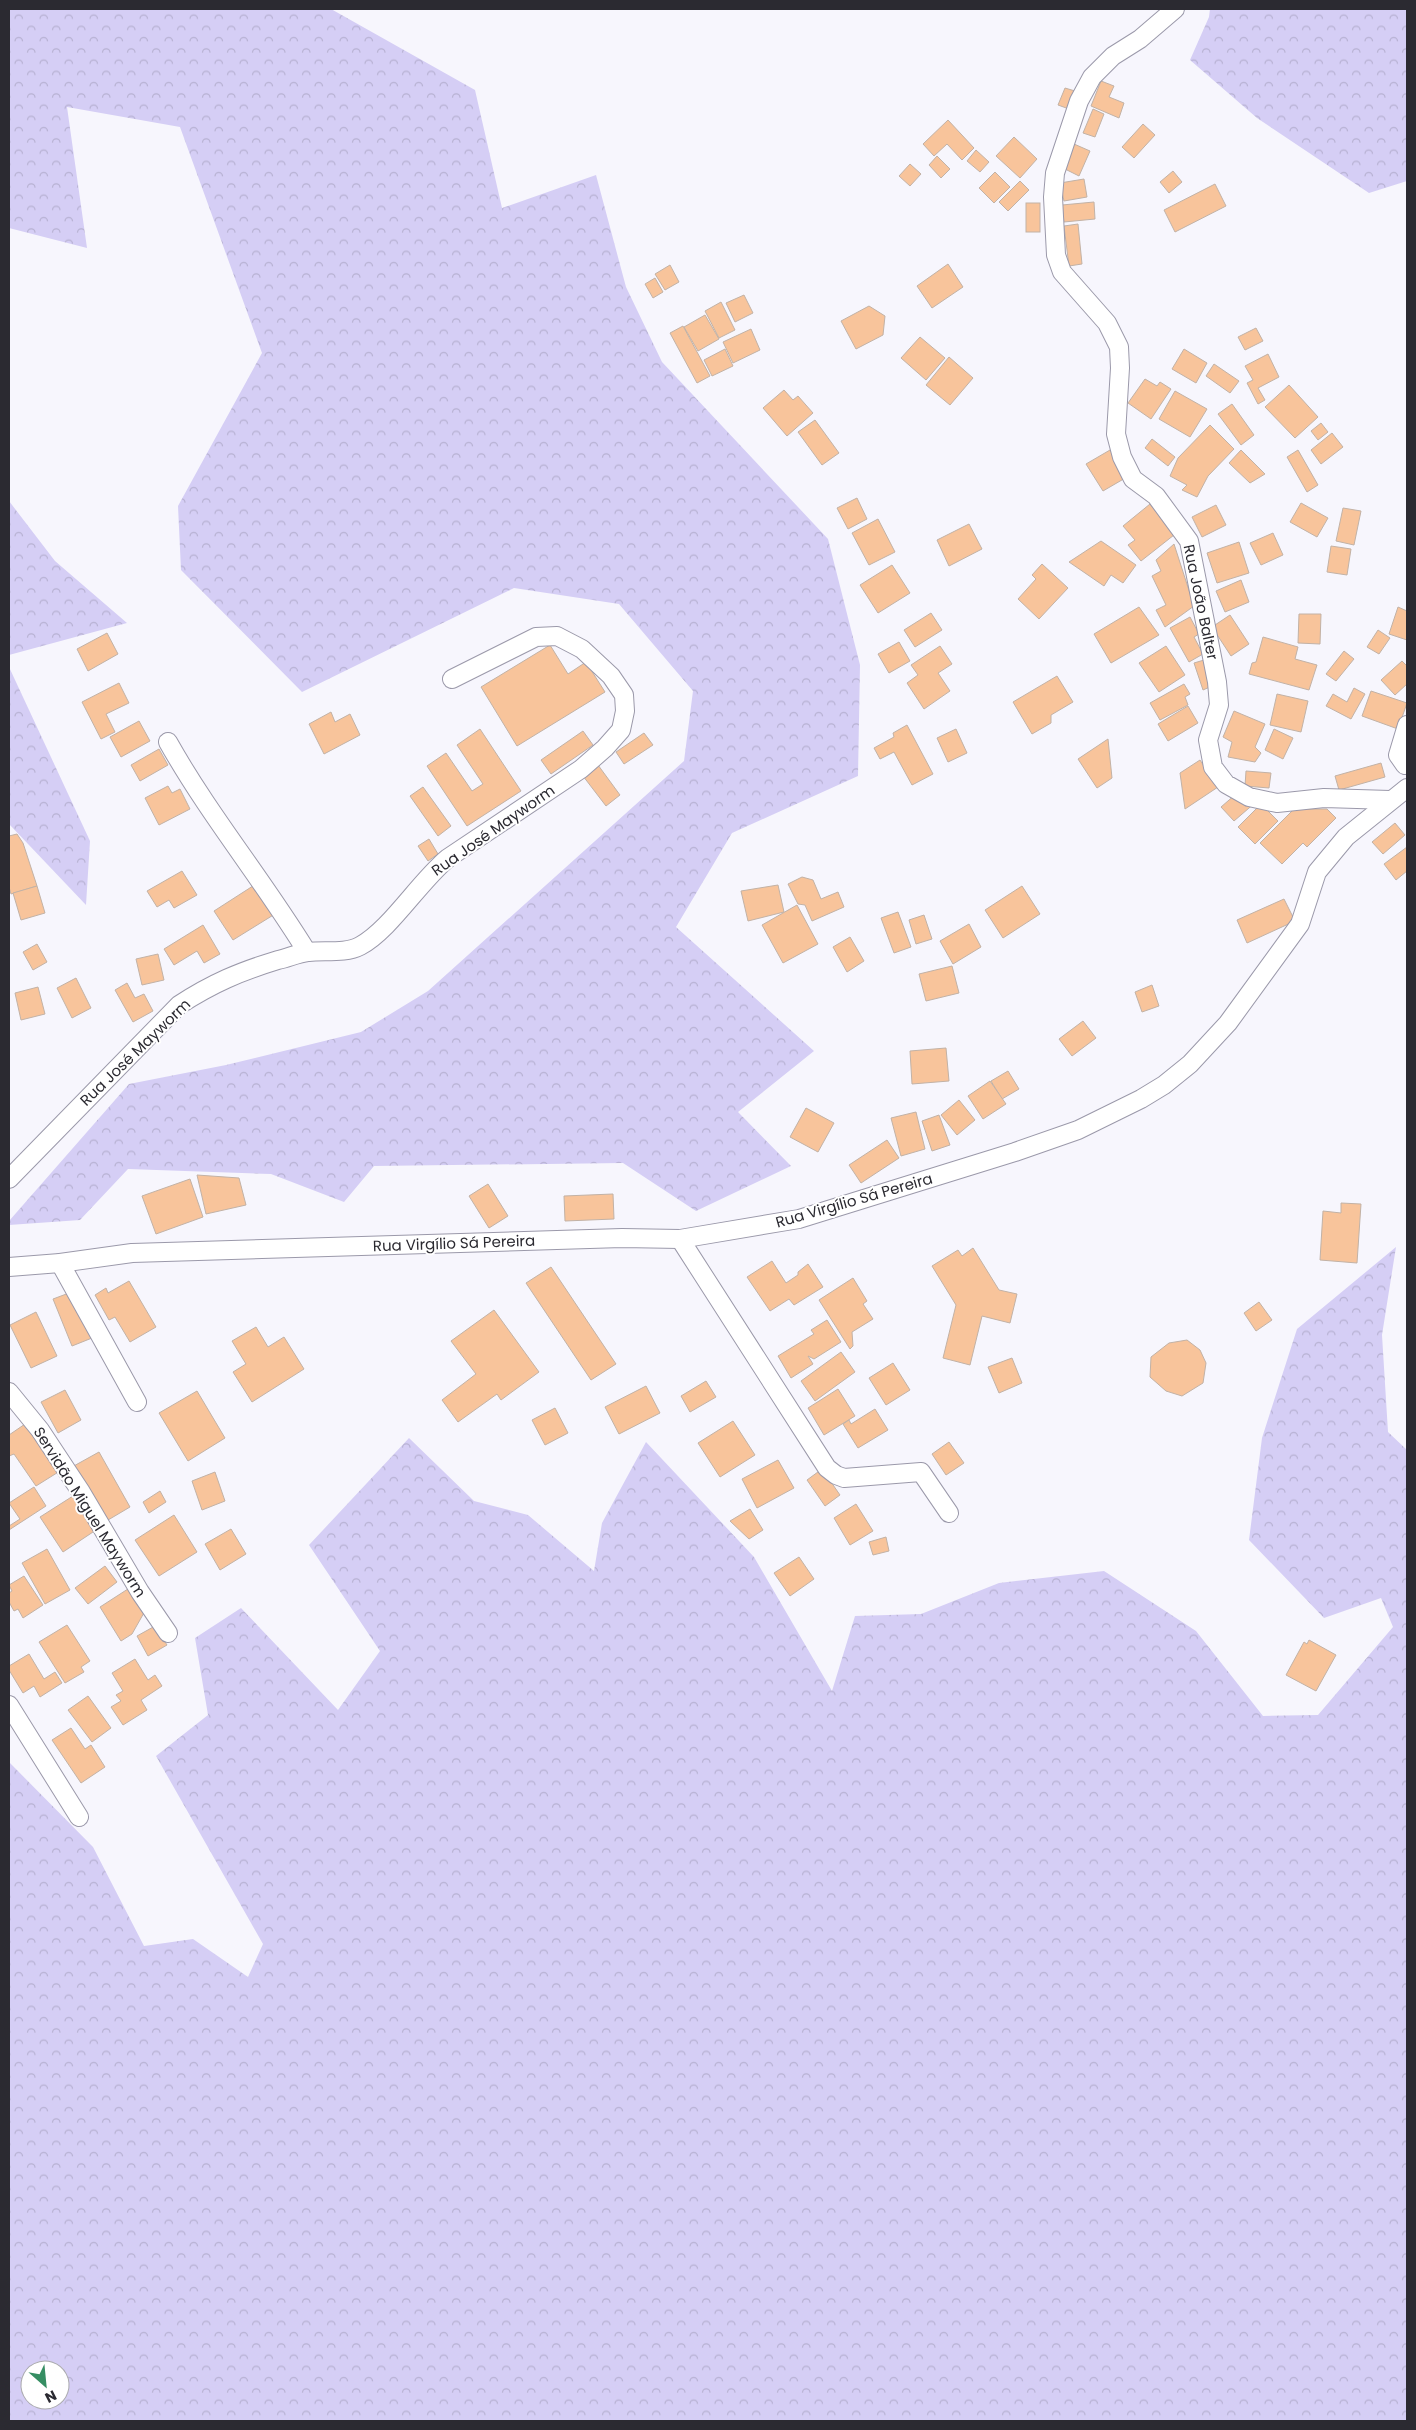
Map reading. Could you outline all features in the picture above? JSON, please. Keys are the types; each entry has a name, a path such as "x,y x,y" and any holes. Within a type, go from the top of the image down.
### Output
{"street":[{"name":"Rua João Balter","path":"1175,9 1140,39 1113,56 1092,77 1079,101 1056,173 1053,198 1056,256 1062,272 1107,323 1119,346 1120,368 1116,434 1122,457 1133,479 1156,496 1189,540 1217,682 1219,706 1208,740 1213,767 1226,784 1249,797 1277,803 1324,798 1390,800"},
{"name":"Rua José Mayworm","path":"9,1179 179,1005 207,986 239,971 307,952 352,950 370,940 431,872 448,858 581,769 605,748 621,730 625,711 624,695 611,676 582,649 557,636 536,637 452,679"},
{"path":"1407,725 1398,755 1407,764"},
{"path":"168,742 191,783 289,923 307,952"},
{"name":"Rua Virgílio Sá Pereira","path":"9,1267 60,1263 132,1253 612,1238 680,1239 799,1219 1015,1152 1078,1130 1164,1085 1190,1064 1228,1023 1300,924 1317,872 1346,837 1407,788"},
{"path":"680,1239 827,1468 836,1476 844,1478 921,1472 949,1512"},
{"path":"60,1263 138,1402"},
{"name":"Servidão Miguel Mayworm","path":"9,1392 40,1430 81,1492 140,1592 168,1633"},
{"path":"9,1705 79,1817"}],"green space":[{"path":"9,9 331,9 475,90 502,208 596,175 626,287 662,362 828,539 860,665 858,776 732,833 676,927 814,1051 738,1112 791,1166 696,1211 623,1163 374,1166 344,1202 271,1174 128,1169 80,1220 9,1225 9,1221 129,1084 226,1065 361,1032 428,991 684,761 693,691 619,604 514,588 302,692 181,570 178,506 262,353 180,127 67,107 87,248 9,228"},
{"path":"1210,9 1407,9 1407,181 1369,193 1257,118 1190,60 1209,17"},
{"path":"9,501 55,561 127,623 9,655"},
{"path":"9,667 90,841 86,905 9,824"},
{"path":"1396,1247 1382,1335 1388,1432 1407,1450 1407,2421 9,2421 9,1762 93,1847 144,1946 193,1939 248,1977 263,1944 156,1756 208,1715 195,1638 241,1608 338,1710 380,1651 309,1545 409,1438 474,1501 528,1515 594,1571 602,1523 646,1442 754,1557 832,1691 855,1616 921,1614 999,1583 1104,1571 1196,1631 1263,1716 1318,1715 1393,1627 1381,1598 1324,1618 1249,1540 1262,1438 1297,1329"}],"building":[{"path":"1101,81 1114,86 1109,97 1124,103 1119,118 1091,106"},
{"path":"1065,88 1075,91 1069,109 1058,105"},
{"path":"1093,109 1104,114 1095,137 1083,133"},
{"path":"948,120 974,148 962,160 947,144 934,156 923,144"},
{"path":"1143,124 1155,135 1134,158 1122,147"},
{"path":"1014,137 1037,159 1020,178 996,156"},
{"path":"1074,144 1090,151 1079,176 1063,168"},
{"path":"976,150 989,162 980,172 967,161"},
{"path":"937,156 950,169 941,178 929,165"},
{"path":"910,164 921,174 910,186 899,176"},
{"path":"1173,171 1182,182 1169,193 1160,182"},
{"path":"995,172 1010,187 994,203 979,188"},
{"path":"1084,179 1087,197 1064,201 1060,183"},
{"path":"1020,181 1029,190 1008,211 999,202"},
{"path":"1215,184 1226,206 1175,232 1164,210"},
{"path":"1094,202 1095,219 1064,222 1062,205"},
{"path":"1026,203 1040,203 1040,232 1026,232"},
{"path":"1078,224 1082,264 1069,266 1064,226"},
{"path":"948,264 963,287 932,308 917,286"},
{"path":"670,265 679,282 665,290 655,274"},
{"path":"655,278 663,292 653,298 645,284"},
{"path":"744,295 753,313 735,322 726,303"},
{"path":"721,302 735,330 719,338 705,311"},
{"path":"869,306 885,316 883,335 856,349 841,321"},
{"path":"705,315 719,339 698,351 684,327"},
{"path":"683,326 710,376 697,383 670,333"},
{"path":"1256,328 1263,341 1245,350 1238,337"},
{"path":"751,329 760,350 733,363 723,342"},
{"path":"920,337 945,358 926,380 901,358"},
{"path":"725,349 733,366 712,376 704,360"},
{"path":"1184,349 1207,363 1196,383 1172,369"},
{"path":"1268,354 1279,377 1258,388 1265,400 1258,404 1247,383 1253,380 1245,366"},
{"path":"949,357 973,378 950,405 926,385"},
{"path":"1214,364 1239,381 1230,393 1206,376"},
{"path":"1145,379 1157,386 1160,382 1171,389 1151,419 1128,403"},
{"path":"1289,385 1318,417 1295,438 1265,407"},
{"path":"784,390 793,400 798,396 813,413 787,436 763,408"},
{"path":"1175,391 1207,409 1190,437 1159,419"},
{"path":"1232,404 1254,435 1241,445 1218,414"},
{"path":"815,420 839,453 822,465 798,432"},
{"path":"1321,423 1328,432 1318,440 1311,431"},
{"path":"1210,425 1234,449 1208,476 1197,497 1182,490 1187,485 1170,476 1178,458"},
{"path":"1332,433 1343,447 1321,464 1311,450"},
{"path":"1152,439 1175,457 1168,466 1145,448"},
{"path":"1110,450 1127,477 1103,491 1086,464"},
{"path":"1241,450 1265,474 1250,483 1229,463"},
{"path":"1298,450 1318,485 1307,492 1287,457"},
{"path":"857,498 867,519 848,529 837,508"},
{"path":"1301,503 1328,518 1317,537 1290,522"},
{"path":"1150,504 1174,535 1141,561 1128,545 1135,540 1123,526"},
{"path":"1216,505 1226,525 1202,537 1192,517"},
{"path":"1343,508 1361,511 1354,545 1336,541"},
{"path":"878,519 895,552 869,565 852,533"},
{"path":"969,524 982,549 949,566 937,540"},
{"path":"1273,533 1283,555 1261,565 1250,543"},
{"path":"1101,541 1136,565 1123,583 1111,575 1104,586 1069,562"},
{"path":"1239,542 1249,573 1217,583 1207,553"},
{"path":"1174,544 1194,606 1165,627 1156,610 1166,605 1152,576 1161,571 1156,560"},
{"path":"1331,546 1351,549 1347,575 1327,572"},
{"path":"1042,564 1068,588 1039,619 1018,599 1036,579 1032,575"},
{"path":"892,565 910,593 878,613 860,585"},
{"path":"1241,580 1249,602 1225,612 1216,591"},
{"path":"1139,607 1159,635 1111,663 1094,634"},
{"path":"1398,607 1407,611 1407,640 1389,634"},
{"path":"931,613 942,630 915,647 904,630"},
{"path":"1299,614 1321,614 1320,644 1298,643"},
{"path":"1230,615 1249,644 1231,656 1212,627"},
{"path":"1190,617 1199,634 1194,637 1203,654 1189,662 1170,628"},
{"path":"1378,630 1390,638 1379,654 1367,647"},
{"path":"107,633 118,654 88,671 77,649"},
{"path":"1263,637 1298,647 1295,659 1317,665 1309,690 1249,674 1252,663 1256,662"},
{"path":"899,642 910,661 889,673 878,654"},
{"path":"550,645 568,674 586,662 605,692 517,746 481,687"},
{"path":"940,646 952,664 938,673 950,691 924,709 907,683 918,675 911,665"},
{"path":"1166,646 1185,675 1159,692 1139,663"},
{"path":"1344,651 1354,659 1336,681 1326,674"},
{"path":"1204,660 1212,686 1203,690 1194,663"},
{"path":"1402,661 1407,666 1407,684 1395,695 1381,680"},
{"path":"1057,676 1073,702 1051,715 1051,723 1032,734 1013,702"},
{"path":"119,683 129,703 106,714 115,732 101,739 82,702"},
{"path":"1184,684 1190,694 1185,697 1188,705 1160,720 1150,703"},
{"path":"1354,688 1365,694 1351,719 1326,706 1333,694 1347,702"},
{"path":"1371,691 1407,703 1398,729 1362,716"},
{"path":"1277,694 1308,701 1301,732 1270,725"},
{"path":"1188,706 1198,723 1168,741 1158,724"},
{"path":"1234,711 1265,724 1255,747 1261,753 1255,762 1228,757 1232,742 1223,737"},
{"path":"331,712 335,722 350,714 360,735 324,754 309,724"},
{"path":"139,721 150,741 121,757 110,737"},
{"path":"907,725 933,774 912,785 894,752 880,759 874,748 894,737 893,733"},
{"path":"480,729 521,791 467,826 427,766 446,753 472,791 483,784 457,745"},
{"path":"956,729 967,753 948,762 937,738"},
{"path":"1274,729 1293,738 1283,759 1265,750"},
{"path":"583,731 593,745 551,774 541,760"},
{"path":"644,733 653,745 624,764 616,752"},
{"path":"1108,739 1112,778 1097,788 1078,759"},
{"path":"159,749 168,765 140,781 131,765"},
{"path":"1200,760 1218,787 1185,809 1180,773"},
{"path":"1381,763 1385,777 1339,790 1335,776"},
{"path":"598,765 620,795 606,806 583,776"},
{"path":"1246,771 1271,773 1269,788 1245,786"},
{"path":"168,786 172,793 180,789 190,809 159,825 145,798"},
{"path":"423,787 451,826 438,836 410,796"},
{"path":"1236,794 1256,802 1234,821 1221,807"},
{"path":"1261,804 1278,821 1255,844 1238,827"},
{"path":"1294,809 1327,809 1336,818 1307,847 1303,843 1282,864 1260,843"},
{"path":"1395,823 1405,835 1383,854 1372,842"},
{"path":"17,834 23,843 37,886 11,894 9,887 9,836"},
{"path":"429,839 438,854 428,861 418,846"},
{"path":"1407,847 1407,871 1396,880 1384,864"},
{"path":"182,871 197,895 174,908 169,900 157,907 147,891"},
{"path":"802,877 813,880 821,899 838,892 844,907 812,921 805,905 798,904 788,884"},
{"path":"256,884 275,914 233,940 214,911"},
{"path":"778,885 784,912 748,921 741,891"},
{"path":"37,886 45,913 21,920 13,893"},
{"path":"1022,886 1040,914 1003,938 985,910"},
{"path":"1284,899 1295,921 1247,943 1237,920"},
{"path":"797,905 818,944 783,963 762,925"},
{"path":"898,912 911,947 894,953 881,918"},
{"path":"924,915 932,939 916,944 909,920"},
{"path":"969,924 981,947 953,964 940,941"},
{"path":"203,925 220,954 204,963 197,951 174,965 164,949"},
{"path":"850,937 864,961 847,972 833,947"},
{"path":"37,944 47,962 33,970 23,952"},
{"path":"158,954 164,980 142,985 136,959"},
{"path":"952,966 959,993 926,1001 919,974"},
{"path":"76,978 91,1008 72,1018 57,988"},
{"path":"127,983 135,998 144,994 153,1011 133,1022 115,990"},
{"path":"1152,985 1159,1006 1142,1012 1135,992"},
{"path":"38,987 45,1014 21,1020 15,993"},
{"path":"1083,1021 1096,1038 1072,1056 1059,1039"},
{"path":"946,1048 949,1081 912,1084 910,1051"},
{"path":"1008,1071 1019,1089 1002,1099 991,1081"},
{"path":"990,1081 1006,1104 983,1119 968,1096"},
{"path":"959,1100 975,1120 957,1135 941,1115"},
{"path":"806,1108 834,1123 818,1152 790,1137"},
{"path":"916,1112 925,1149 901,1156 891,1118"},
{"path":"939,1115 950,1145 932,1151 922,1121"},
{"path":"887,1140 899,1158 861,1183 849,1165"},
{"path":"197,1175 239,1178 246,1205 206,1214"},
{"path":"190,1179 203,1217 156,1234 142,1196"},
{"path":"488,1184 508,1216 489,1228 469,1196"},
{"path":"613,1194 614,1219 565,1221 564,1196"},
{"path":"1341,1203 1361,1204 1357,1263 1320,1260 1323,1211 1341,1213"},
{"path":"973,1248 999,1290 1017,1294 1010,1323 982,1316 970,1365 943,1358 956,1305 932,1266 958,1250 962,1256"},
{"path":"772,1261 786,1283 798,1275 798,1272 808,1264 823,1287 794,1305 789,1299 770,1311 747,1277"},
{"path":"551,1267 616,1364 591,1380 526,1283"},
{"path":"853,1278 867,1301 863,1304 873,1319 852,1332 853,1346 850,1349 819,1300"},
{"path":"129,1281 156,1327 130,1342 115,1317 109,1320 95,1295 106,1288 108,1293"},
{"path":"69,1293 74,1296 92,1338 72,1346 53,1299"},
{"path":"1259,1302 1272,1320 1256,1331 1244,1313"},
{"path":"494,1310 539,1372 501,1400 497,1394 458,1422 442,1400 476,1374 451,1341"},
{"path":"36,1312 57,1356 31,1368 10,1325"},
{"path":"827,1320 841,1342 814,1359 808,1356 813,1364 791,1378 778,1356 814,1334 811,1330"},
{"path":"256,1327 268,1347 284,1337 304,1369 252,1402 233,1372 246,1364 232,1341"},
{"path":"1187,1340 1200,1350 1206,1363 1203,1383 1182,1396 1166,1391 1150,1377 1151,1357 1169,1343"},
{"path":"841,1352 855,1372 815,1401 801,1381"},
{"path":"1012,1358 1022,1383 999,1393 988,1367"},
{"path":"893,1363 910,1390 886,1405 869,1378"},
{"path":"706,1381 716,1397 690,1412 681,1396"},
{"path":"646,1386 660,1413 619,1434 605,1407"},
{"path":"838,1389 855,1416 824,1435 808,1408"},
{"path":"65,1390 81,1420 58,1433 41,1402"},
{"path":"197,1391 225,1438 188,1461 159,1413"},
{"path":"555,1408 568,1433 545,1445 532,1420"},
{"path":"875,1409 888,1430 858,1448 843,1424 849,1420 851,1424"},
{"path":"733,1421 755,1455 720,1477 698,1443"},
{"path":"28,1422 60,1471 36,1486 14,1454 9,1456 9,1435"},
{"path":"949,1442 964,1463 946,1475 932,1454"},
{"path":"99,1452 130,1507 103,1523 72,1467"},
{"path":"778,1460 794,1488 757,1508 742,1479"},
{"path":"822,1469 840,1495 825,1506 807,1480"},
{"path":"215,1472 225,1501 202,1510 192,1481"},
{"path":"34,1487 46,1506 9,1530 9,1526 20,1519 9,1503"},
{"path":"160,1491 166,1502 149,1513 143,1502"},
{"path":"73,1496 96,1530 63,1552 40,1517"},
{"path":"856,1504 873,1531 850,1545 834,1518"},
{"path":"750,1509 763,1530 749,1539 730,1521"},
{"path":"174,1515 197,1552 159,1576 135,1540"},
{"path":"231,1529 246,1554 220,1570 205,1544"},
{"path":"886,1537 889,1551 873,1555 869,1542"},
{"path":"47,1549 70,1590 45,1604 22,1563"},
{"path":"799,1557 814,1579 790,1596 774,1573"},
{"path":"105,1566 117,1582 88,1604 75,1588"},
{"path":"24,1576 43,1605 23,1618 18,1609 14,1611 9,1602 9,1593 12,1591 9,1585"},
{"path":"131,1587 145,1611 132,1634 121,1641 100,1607"},
{"path":"67,1625 90,1661 81,1667 84,1672 65,1683 39,1642"},
{"path":"155,1626 167,1645 148,1656 137,1636"},
{"path":"1309,1640 1336,1655 1316,1691 1286,1675 1304,1642 1307,1644"},
{"path":"29,1654 44,1679 55,1672 62,1683 40,1697 34,1686 23,1693 9,1670 9,1666"},
{"path":"135,1659 148,1680 155,1675 162,1686 141,1700 147,1710 123,1725 111,1707 121,1701 116,1695 123,1691 112,1673"},
{"path":"88,1696 111,1728 92,1742 68,1710"},
{"path":"71,1728 85,1749 91,1745 105,1767 81,1783 52,1740"}]}
